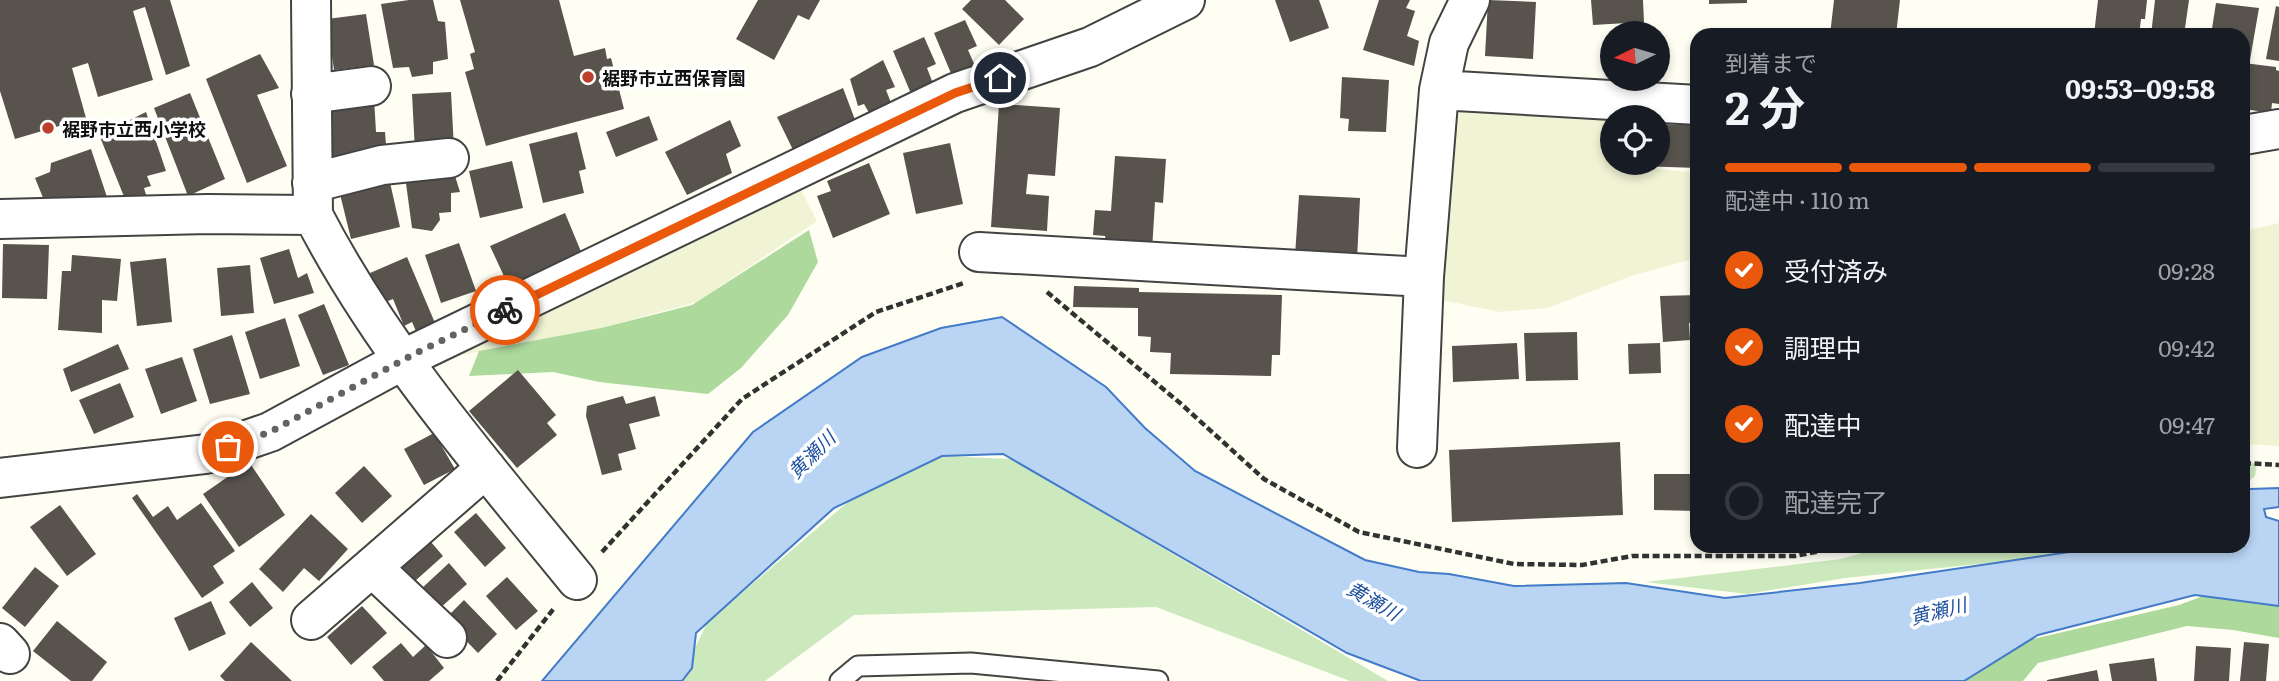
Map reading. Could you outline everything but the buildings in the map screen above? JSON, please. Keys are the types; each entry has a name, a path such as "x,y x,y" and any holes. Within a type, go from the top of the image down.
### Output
{"street":[{"path":"0,478 206,454 270,432 416,353 955,93 1090,47 1185,0"},
{"path":"1417,448 1424,277 1439,90 1449,43 1470,0"},
{"path":"317,1 311,94 313,199 336,259 402,362 577,579"},
{"path":"311,94 371,86"},
{"path":"1439,90 1690,106"},
{"path":"2250,134 2279,129"},
{"path":"0,219 208,214 313,199 382,164 449,158"},
{"path":"975,266 1424,277"},
{"path":"311,620 486,468"},
{"path":"373,567 447,638"}],"lane":[{"path":"840,681 858,666 971,663 1158,681"}],"path":[{"path":"497,681 577,579 742,399 876,312 975,266"},
{"path":"1042,288 1180,403 1264,479 1359,532 1514,564 1582,565 1632,556 1795,556 1811,553"},
{"path":"2250,463 2279,465"}],"green space":[{"path":"1449,105 1600,111 1600,175 1670,175 1670,170 1690,172 1690,260 1634,275 1548,308 1499,312 1442,300"},
{"path":"797,182 817,221 697,302 601,328 462,355 471,341"},
{"path":"2279,223 2279,446 2250,444 2250,230"},
{"path":"809,230 818,262 788,315 741,368 708,394 599,382 553,372 469,376 479,351 601,328 692,305"},
{"path":"942,456 1012,459 1388,681 1350,681 1156,607 854,615 765,681 679,681 707,623 849,501"},
{"path":"2257,463 2255,476 2250,480 2250,464"},
{"path":"1862,553 2062,553 1845,578 1747,594 1645,582 1841,559"},
{"path":"2203,596 2279,606 2279,638 2187,626 2038,663 2023,681 1964,681 2029,640 2179,605"}],"water":[{"name":"黄瀬川","path":"1002,317 1106,387 1145,428 1195,471 1365,560 1419,572 1449,574 1514,586 1626,583 1725,598 1860,583 2063,553 2250,553 2250,489 2279,488 2279,507 2264,509 2266,517 2279,521 2279,606 2195,595 2038,635 1964,681 1421,681 1347,653 1003,454 942,456 834,508 696,633 692,668 682,681 542,681 753,432 862,357 941,328"}],"way so far":[{"path":"228,447 270,432 416,353 505,310"}],"place":[{"name":"裾野市立西保育園","path":"588,77"},
{"name":"裾野市立西小学校","path":"48,128"}],"route":[{"path":"505,310 955,93 1000,78"}]}
